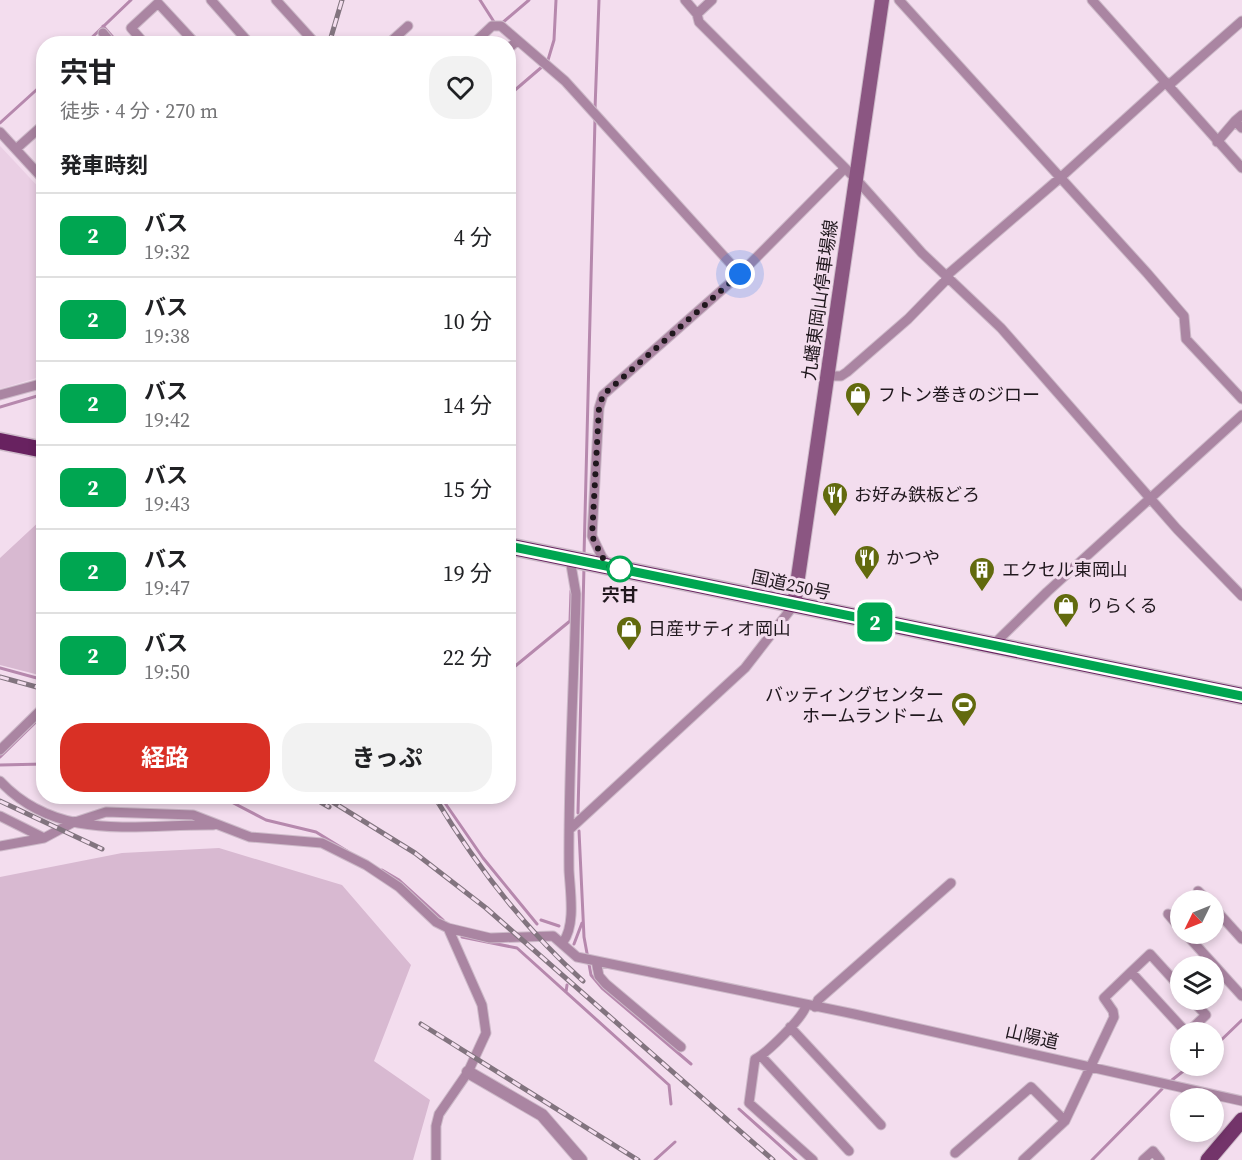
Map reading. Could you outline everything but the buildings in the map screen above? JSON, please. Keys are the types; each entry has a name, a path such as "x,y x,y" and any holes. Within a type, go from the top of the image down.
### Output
{"highway":[{"path":"0,441 36,448"},
{"name":"国道250号","path":"516,548 1242,696"}],"main road":[{"name":"九蟠東岡山停車場線","path":"794,605 882,0"},
{"path":"1208,1160 1242,1120"}],"street":[{"path":"211,0 243,36"},
{"path":"276,0 308,36"},
{"path":"685,0 697,14 699,22 856,179 893,222 947,277 1001,328 1177,529 1242,596"},
{"path":"697,14 712,0"},
{"path":"899,0 1184,316 1186,339 1242,399"},
{"path":"1092,0 1242,168"},
{"path":"138,36 131,28 158,3 189,36"},
{"path":"828,376 841,376 847,372 908,319 947,277 1242,21"},
{"path":"397,36 408,26"},
{"path":"484,36 498,26 512,36"},
{"path":"518,40 565,81 740,274"},
{"path":"1217,142 1240,121"},
{"path":"16,149 36,131"},
{"path":"0,132 36,171"},
{"path":"610,567 602,557 592,536 599,408 603,395 740,274 844,168"},
{"path":"0,395 36,385"},
{"path":"993,645 1242,415"},
{"path":"0,846 44,838 72,823 106,812 193,815 250,837 322,843 366,865 399,887 436,922 448,928 490,938 553,936 563,942 570,919 569,830 578,561"},
{"path":"569,830 745,668 794,605"},
{"path":"0,750 36,716"},
{"path":"0,781 23,801 72,823 104,828 219,825"},
{"path":"0,816 44,838"},
{"path":"813,1160 749,1103 754,1059 761,1056 805,1010 951,883"},
{"path":"1224,919 1242,939"},
{"path":"436,1160 436,1126 439,1114 468,1072 486,1033 485,1017 473,982 448,928"},
{"name":"山陽道","path":"563,942 577,957 1242,1101"},
{"path":"1195,944 1242,996"},
{"path":"1026,1159 1067,1118 1114,1017 1113,1011 1104,998 1150,954 1170,976"},
{"path":"595,961 599,976 606,984 681,1047"},
{"path":"1131,972 1178,1022"},
{"path":"1198,1022 1206,1015 1201,1010"},
{"path":"790,1027 881,1125"},
{"path":"761,1056 849,1151"},
{"path":"468,1072 542,1115 581,1160"},
{"path":"955,1153 1031,1087 1067,1118"},
{"path":"1143,1160 1153,1151 1160,1160"}],"shaded area":[{"path":"0,146 36,184 36,378 0,389"},
{"path":"36,525 36,674 0,665 0,558"},
{"path":"219,848 342,885 411,965 374,1061 430,1100 413,1160 0,1160 0,877 122,853"}],"waterway":[{"path":"93,36 131,0"},
{"path":"480,0 496,25"},
{"path":"501,24 529,0"},
{"path":"548,60 554,40 556,0"},
{"path":"595,109 599,0"},
{"path":"103,26 112,36"},
{"path":"516,89 543,66"},
{"path":"0,123 36,90"},
{"path":"584,556 595,119"},
{"path":"0,407 36,396"},
{"path":"578,813 584,566"},
{"path":"516,665 570,621 571,591"},
{"path":"0,668 36,678"},
{"path":"0,757 36,722"},
{"path":"0,765 36,764"},
{"path":"235,804 266,820 316,832 347,851"},
{"path":"446,804 483,858 537,924"},
{"path":"579,831 584,937 591,975 602,988 691,1064"},
{"path":"382,870 399,880 443,920"},
{"path":"541,920 559,926"},
{"path":"574,944 582,923"},
{"path":"462,937 517,948 669,1085 671,1104"},
{"path":"566,992 567,985"},
{"path":"1224,1037 1242,1020"},
{"path":"1172,1080 1177,1076"},
{"path":"1092,1160 1162,1089"},
{"path":"739,1109 796,1160"},
{"path":"655,1160 675,1142"}],"railway":[{"path":"331,36 342,0"},
{"path":"0,677 36,687"},
{"path":"0,801 102,849"},
{"path":"324,804 329,807"},
{"path":"336,804 415,853 486,908 773,1160"},
{"path":"439,804 466,846 502,894 561,961 583,981"},
{"path":"421,1024 638,1160"}],"bus line":[{"name":"2","path":"516,548 1242,696"}],"place":[{"name":"フトン巻きのジロー","path":"858,418"},
{"name":"お好み鉄板どろ","path":"835,518"},
{"name":"宍甘","path":"620,569"},
{"name":"かつや","path":"867,581"},
{"name":"エクセル東岡山","path":"982,593"},
{"name":"りらくる","path":"1066,629"},
{"name":"日産サティオ岡山","path":"629,652"},
{"name":"バッティングセンター ホームランドーム","path":"964,728"}],"route":[{"path":"620,569 610,567 602,557 592,536 599,408 603,395 740,274"}]}
